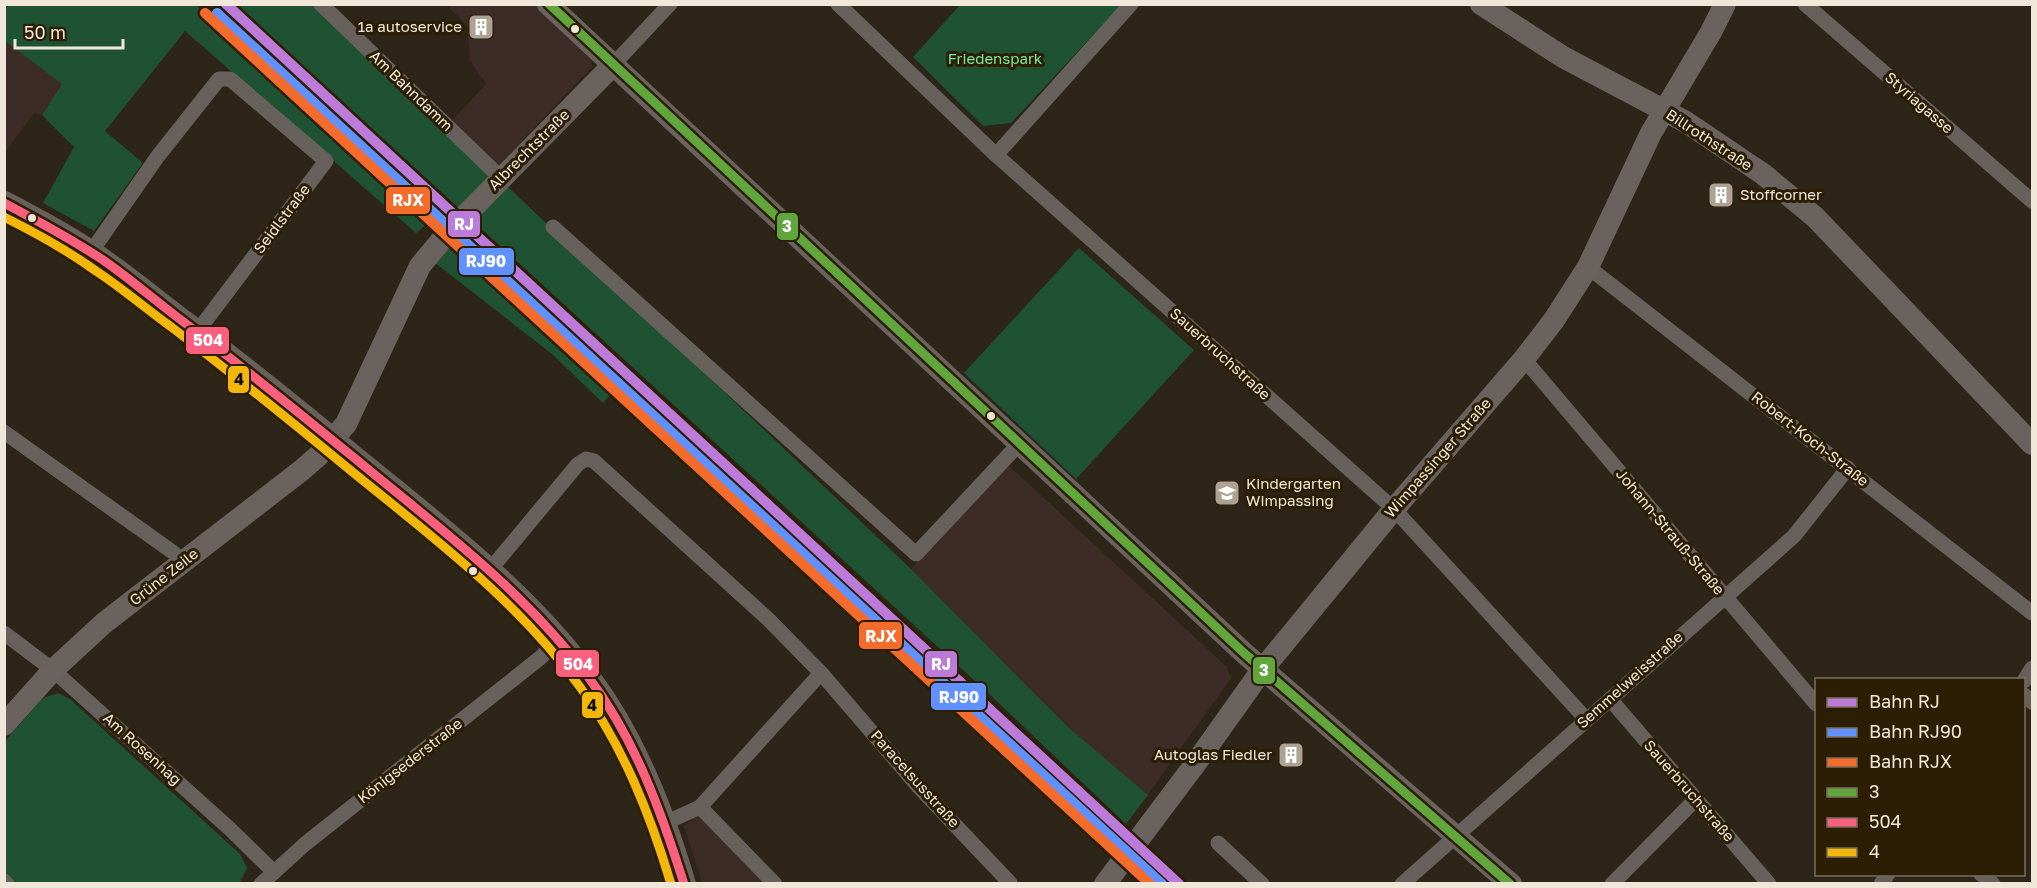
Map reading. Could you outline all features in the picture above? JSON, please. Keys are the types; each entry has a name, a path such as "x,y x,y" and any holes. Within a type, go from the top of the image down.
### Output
{"main road":[{"path":"4,203 91,252 196,332 333,440 489,571 559,640 590,679 619,723 641,766 665,823 684,884"}],"street":[{"name":"Am Bahndamm","path":"321,4 501,178"},
{"path":"548,4 1262,670 1511,884"},
{"path":"613,65 670,4"},
{"name":"Sauerbruchstraße","path":"838,4 996,155 1394,509 1586,719"},
{"path":"996,155 1131,4"},
{"name":"Billrothstraße","path":"1481,4 1563,57 1693,126 1763,174 1815,217 2032,444"},
{"name":"Wimpassinger Straße","path":"1105,884 1262,670 1394,509 1524,359 1554,320 1588,267 1651,133 1712,32 1725,4"},
{"name":"Styriagasse","path":"1805,4 2032,201"},
{"name":"Albrechtstraße","path":"333,440 346,424 420,266 445,236 613,65"},
{"name":"Seidlstraße","path":"91,252 158,156 219,79 230,79 326,161 196,332"},
{"path":"553,227 916,554 1018,444"},
{"name":"Robert-Koch-Straße","path":"1588,267 2032,613"},
{"name":"Johann-Strauß-Straße","path":"1524,359 1815,703"},
{"path":"4,432 174,553 182,562"},
{"name":"Grüne Zeile","path":"4,725 53,670 104,623 302,470 333,440"},
{"name":"Paracelsusstraße","path":"489,571 578,464 586,459 594,461 769,620 821,673 918,786 1010,883"},
{"name":"Semmelweisstraße","path":"1402,884 1794,536 1848,468"},
{"name":"Am Rosenhag","path":"4,633 53,670 237,835 274,872"},
{"name":"Königsederstraße","path":"261,884 305,844 540,658 559,640"},
{"path":"665,823 700,807 821,673"},
{"name":"Sauerbruchstraße","path":"1610,699 1769,884"},
{"path":"1612,884 1696,799"},
{"path":"700,807 775,884"},
{"path":"1218,843 1262,884"}],"shaded area":[{"path":"452,5 535,5 591,57 592,67 492,173 445,128 486,84 470,60 467,25 449,8"},
{"path":"5,41 63,84 42,115 34,113 5,152"},
{"path":"1007,464 1227,667 1231,678 1148,795 1067,726 911,569"},
{"path":"706,808 772,883 702,883 684,826"}],"green space":[{"path":"5,5 196,5 432,219 416,233 185,31 105,131 143,163 94,231 43,203 74,147 42,115 62,84 5,41"},
{"path":"237,5 316,5 911,569 1067,726 1148,795 1126,824 985,690"},
{"name":"Friedenspark","path":"960,5 1121,5 1011,123 983,126 913,57"},
{"path":"452,239 615,390 603,403 552,354 434,262"},
{"path":"1079,248 1194,350 1076,479 964,373"},
{"path":"58,693 70,699 240,854 247,868 239,884 14,883 5,875 4,742 43,698"}],"rail line":[{"name":"RJ","path":"226,4 1179,884"},
{"name":"RJX","path":"205,13 1150,884"},
{"name":"RJ90","path":"217,13 1162,884"}],"transit line":[{"name":"3","path":"549,4 1244,653 1510,884"},
{"name":"504","path":"4,203 79,245 131,281 446,533 536,616 589,678 620,726 656,803 684,884"},
{"name":"4","path":"4,217 74,256 170,326 407,516 500,596 555,655 580,687 609,733 634,781 671,884"}],"place":[{"name":"1a autoservice","path":"481,27"},
{"name":"Stoffcorner","path":"1721,195"},
{"name":"Kindergarten Wimpassing","path":"1227,493"},
{"name":"Autoglas Fiedler","path":"1291,755"}]}
